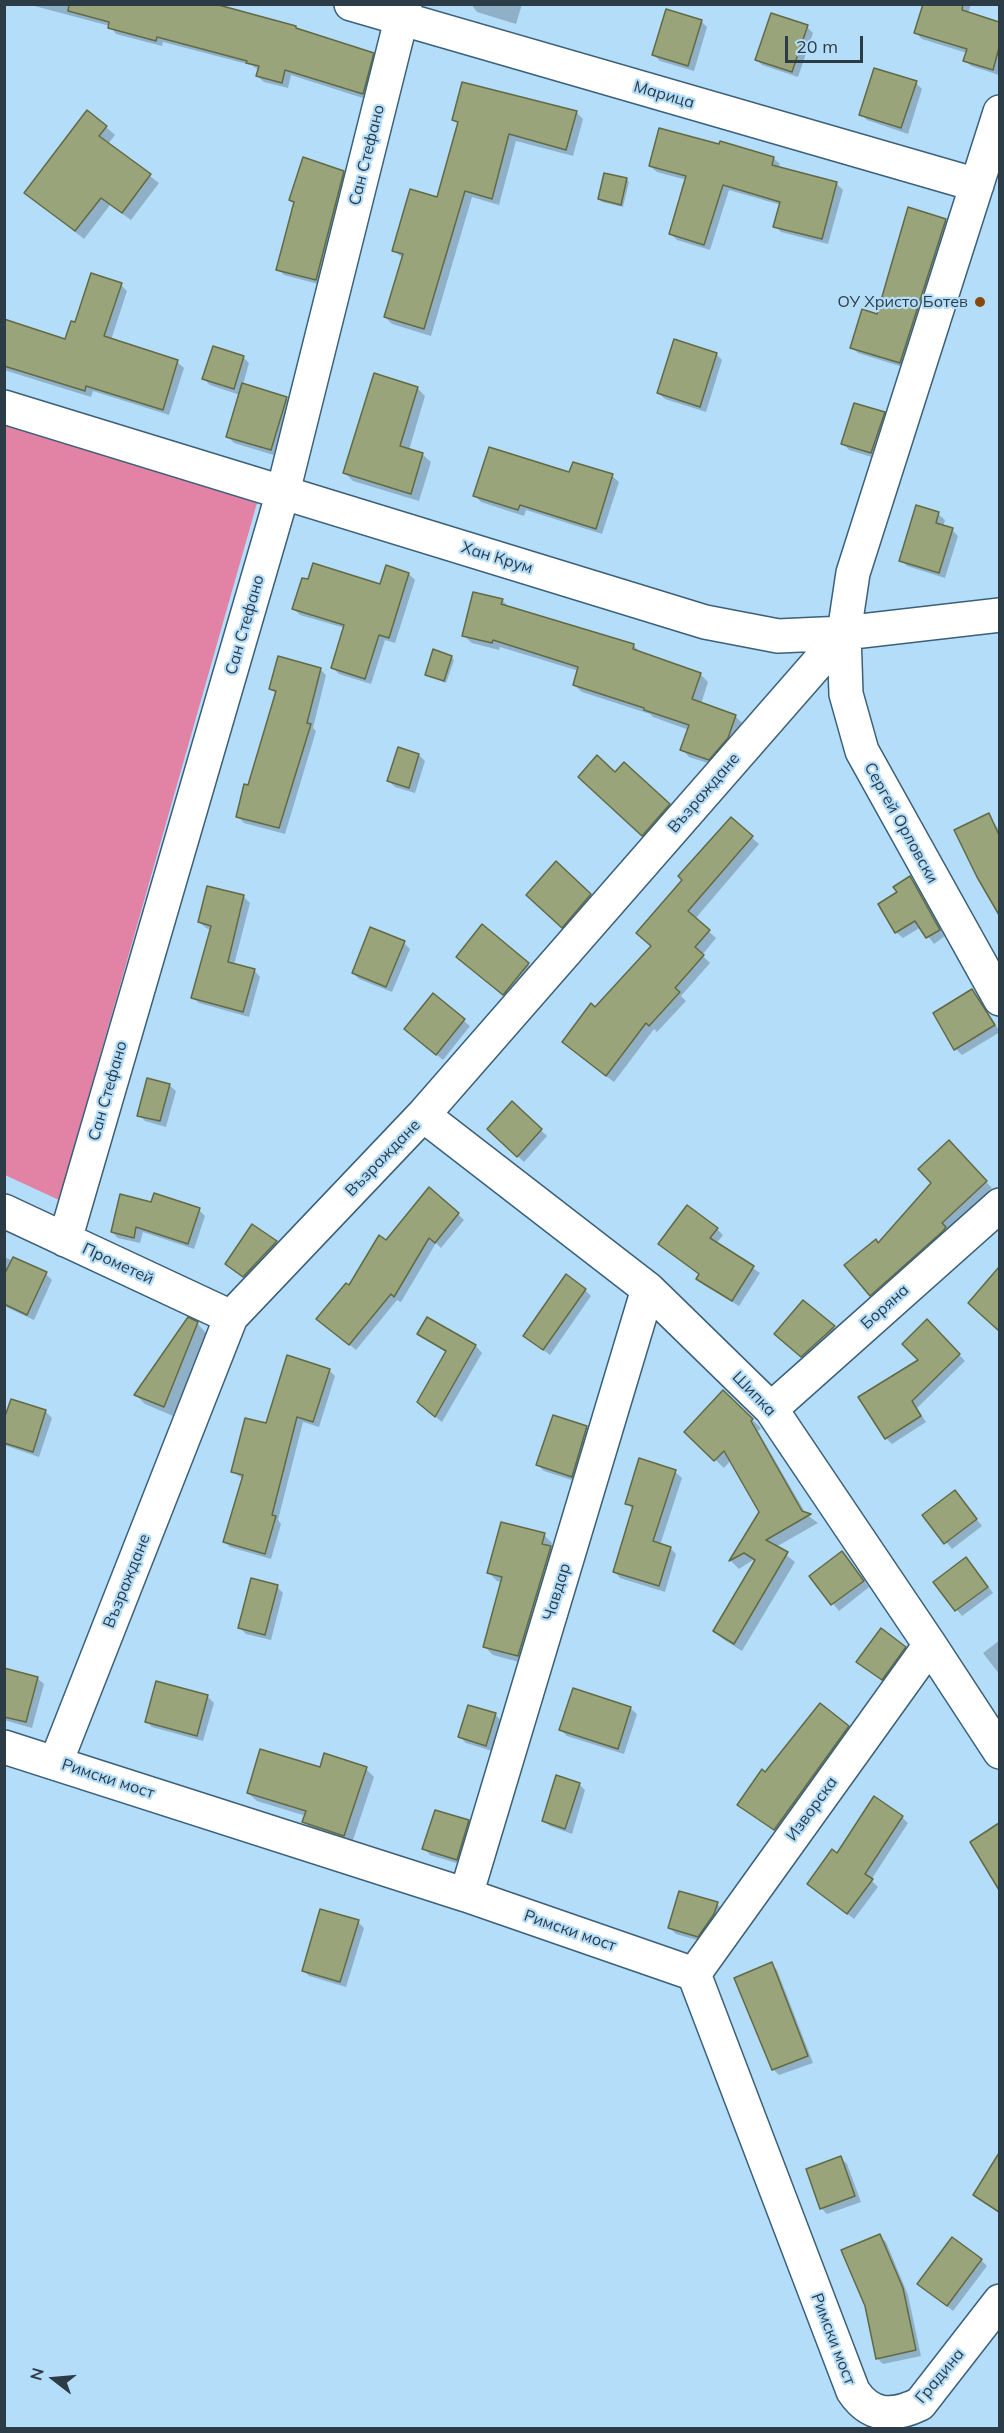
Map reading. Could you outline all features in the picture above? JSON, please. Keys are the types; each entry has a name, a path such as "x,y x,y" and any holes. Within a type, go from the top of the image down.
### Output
{"street":[{"name":"Марица","path":"351,4 403,12 977,186"},
{"name":"Сан Стефано","path":"65,1240 284,492 403,12"},
{"name":"Сергей Орловски","path":"999,112 852,573 844,633 846,694 862,751 999,999"},
{"name":"Хан Крум","path":"4,406 705,622 778,636 844,633 999,615"},
{"name":"Възраждане","path":"56,1762 231,1317 423,1115 844,633"},
{"name":"Шипка","path":"423,1115 648,1289 771,1409 999,1752"},
{"name":"Боряна","path":"771,1409 999,1205"},
{"name":"Прометей","path":"4,1211 231,1317"},
{"name":"Чавдар","path":"466,1895 648,1289"},
{"name":"Изворска","path":"694,1974 930,1645"},
{"name":"Римски мост","path":"4,1747 466,1895 694,1974 853,2391 862,2405"},
{"name":"Градина","path":"862,2405 880,2412 902,2413 920,2404 999,2301"}],"shaded area":[{"path":"5,422 257,503 59,1200 5,1175"}],"building":[{"path":"69,4 215,4 296,26 296,28 374,53 363,94 285,70 282,83 256,76 259,66 246,63 247,61 157,37 156,41 108,28 109,22 68,11"},
{"path":"923,4 963,4 962,10 999,22 999,48 993,70 963,61 967,49 914,33"},
{"path":"666,9 702,20 688,66 652,55"},
{"path":"771,13 808,25 792,72 755,60"},
{"path":"874,68 917,81 901,128 859,115"},
{"path":"462,82 577,111 566,150 509,134 492,199 465,191 424,329 384,317 403,254 392,251 410,189 437,197 458,122 452,120"},
{"path":"87,110 107,126 99,136 151,174 122,213 101,198 75,231 24,193"},
{"path":"659,128 719,144 720,141 774,157 772,165 837,182 822,239 773,227 780,202 723,185 704,245 669,234 686,176 649,166"},
{"path":"303,157 344,171 316,280 276,270 294,202 289,200"},
{"path":"604,173 627,178 621,205 598,199"},
{"path":"908,207 946,219 900,363 850,348 862,309 877,314"},
{"path":"91,273 122,283 104,336 178,360 163,410 86,386 85,391 4,366 4,319 65,339 71,321 75,322"},
{"path":"674,339 717,353 700,407 657,393"},
{"path":"213,346 244,356 234,389 202,379"},
{"path":"374,373 418,387 400,446 423,453 411,494 343,473"},
{"path":"242,383 287,397 271,450 226,437"},
{"path":"854,403 885,412 871,453 841,444"},
{"path":"489,447 569,472 573,462 613,474 596,529 520,505 518,510 473,496"},
{"path":"916,505 939,512 936,523 953,528 939,573 899,561"},
{"path":"313,563 380,584 386,565 409,573 389,638 379,635 365,679 331,668 344,625 292,609 302,578 308,579"},
{"path":"473,592 503,599 501,604 634,644 633,649 701,673 692,699 736,715 728,738 709,760 680,750 689,725 573,685 578,667 493,640 492,643 462,636"},
{"path":"433,649 452,656 444,681 425,675"},
{"path":"278,656 321,668 307,723 311,724 279,828 236,817 244,784 248,785 276,691 269,689"},
{"path":"398,747 419,754 409,788 387,781"},
{"path":"597,755 615,772 624,762 670,804 642,836 578,777"},
{"path":"989,813 999,835 999,915 954,830"},
{"path":"731,817 753,836 688,911 710,930 695,947 704,955 675,988 680,992 649,1026 646,1023 606,1076 562,1042 591,1003 595,1007 651,946 636,933 682,880 678,876"},
{"path":"556,861 591,894 562,928 526,895"},
{"path":"910,876 940,930 926,938 915,921 895,933 878,904 897,892 893,887"},
{"path":"207,886 244,895 228,962 255,969 243,1012 191,998 211,926 198,922"},
{"path":"482,924 529,963 503,995 456,957"},
{"path":"370,927 405,941 386,987 352,973"},
{"path":"972,989 995,1025 954,1050 933,1013"},
{"path":"433,993 465,1019 436,1055 404,1029"},
{"path":"147,1078 170,1084 160,1121 137,1116"},
{"path":"512,1101 542,1129 517,1157 487,1129"},
{"path":"949,1140 987,1181 942,1223 946,1227 943,1231 870,1296 844,1265 876,1239 878,1243 931,1183 918,1169"},
{"path":"429,1187 459,1213 435,1243 429,1238 394,1297 391,1294 349,1345 316,1319 346,1283 349,1285 379,1235 386,1240"},
{"path":"154,1193 200,1208 188,1244 136,1227 134,1238 111,1232 120,1194 151,1202"},
{"path":"687,1205 718,1228 710,1238 754,1266 732,1301 696,1279 699,1274 658,1244"},
{"path":"252,1224 277,1241 243,1277 225,1264"},
{"path":"13,1257 47,1272 27,1315 4,1304 4,1275"},
{"path":"999,1267 999,1331 968,1303"},
{"path":"566,1274 586,1289 543,1350 523,1336"},
{"path":"803,1300 835,1326 801,1357 774,1334"},
{"path":"188,1317 198,1322 164,1407 134,1395"},
{"path":"427,1317 476,1345 435,1417 417,1402 446,1351 417,1334"},
{"path":"927,1319 960,1354 912,1401 921,1416 885,1439 858,1397 918,1360 902,1344"},
{"path":"287,1355 330,1369 313,1422 297,1417 272,1515 276,1516 265,1554 223,1542 243,1475 231,1472 245,1418 266,1423"},
{"path":"723,1390 753,1419 751,1421 802,1511 811,1514 766,1540 788,1552 734,1644 713,1631 755,1560 744,1553 729,1561 759,1512 724,1451 714,1461 684,1432"},
{"path":"11,1399 46,1410 33,1452 4,1443 4,1419"},
{"path":"553,1415 587,1426 572,1477 536,1465"},
{"path":"639,1458 676,1470 653,1541 671,1547 659,1586 613,1572 633,1506 625,1504"},
{"path":"955,1490 977,1519 944,1544 922,1515"},
{"path":"501,1522 545,1533 542,1544 551,1546 518,1656 483,1647 502,1577 487,1573"},
{"path":"842,1551 864,1581 831,1605 809,1576"},
{"path":"966,1557 988,1587 955,1611 933,1582"},
{"path":"251,1578 278,1585 265,1635 238,1628"},
{"path":"881,1628 906,1647 882,1680 856,1662"},
{"path":"4,1668 38,1677 26,1722 4,1717"},
{"path":"156,1681 208,1695 197,1736 145,1722"},
{"path":"573,1688 631,1707 618,1749 559,1730"},
{"path":"820,1703 849,1726 774,1830 737,1805 762,1769 765,1772"},
{"path":"468,1705 496,1713 486,1746 458,1737"},
{"path":"260,1749 320,1767 324,1753 367,1767 344,1836 302,1822 306,1811 247,1793"},
{"path":"556,1775 580,1783 565,1829 542,1821"},
{"path":"874,1796 903,1816 865,1874 873,1879 847,1914 807,1884 832,1849 837,1853"},
{"path":"435,1810 469,1820 457,1860 422,1849"},
{"path":"999,1823 999,1890 970,1842"},
{"path":"679,1891 718,1902 714,1914 698,1937 668,1928"},
{"path":"320,1909 359,1920 340,1982 302,1971"},
{"path":"772,1962 808,2056 772,2070 734,1978"},
{"path":"999,2153 999,2212 973,2195"},
{"path":"841,2156 855,2196 820,2209 806,2169"},
{"path":"880,2234 903,2288 916,2350 876,2359 865,2306 841,2250"},
{"path":"952,2237 982,2259 947,2306 917,2284"}],"place":[{"name":"ОУ Христо Ботев","path":"980,302"}]}
